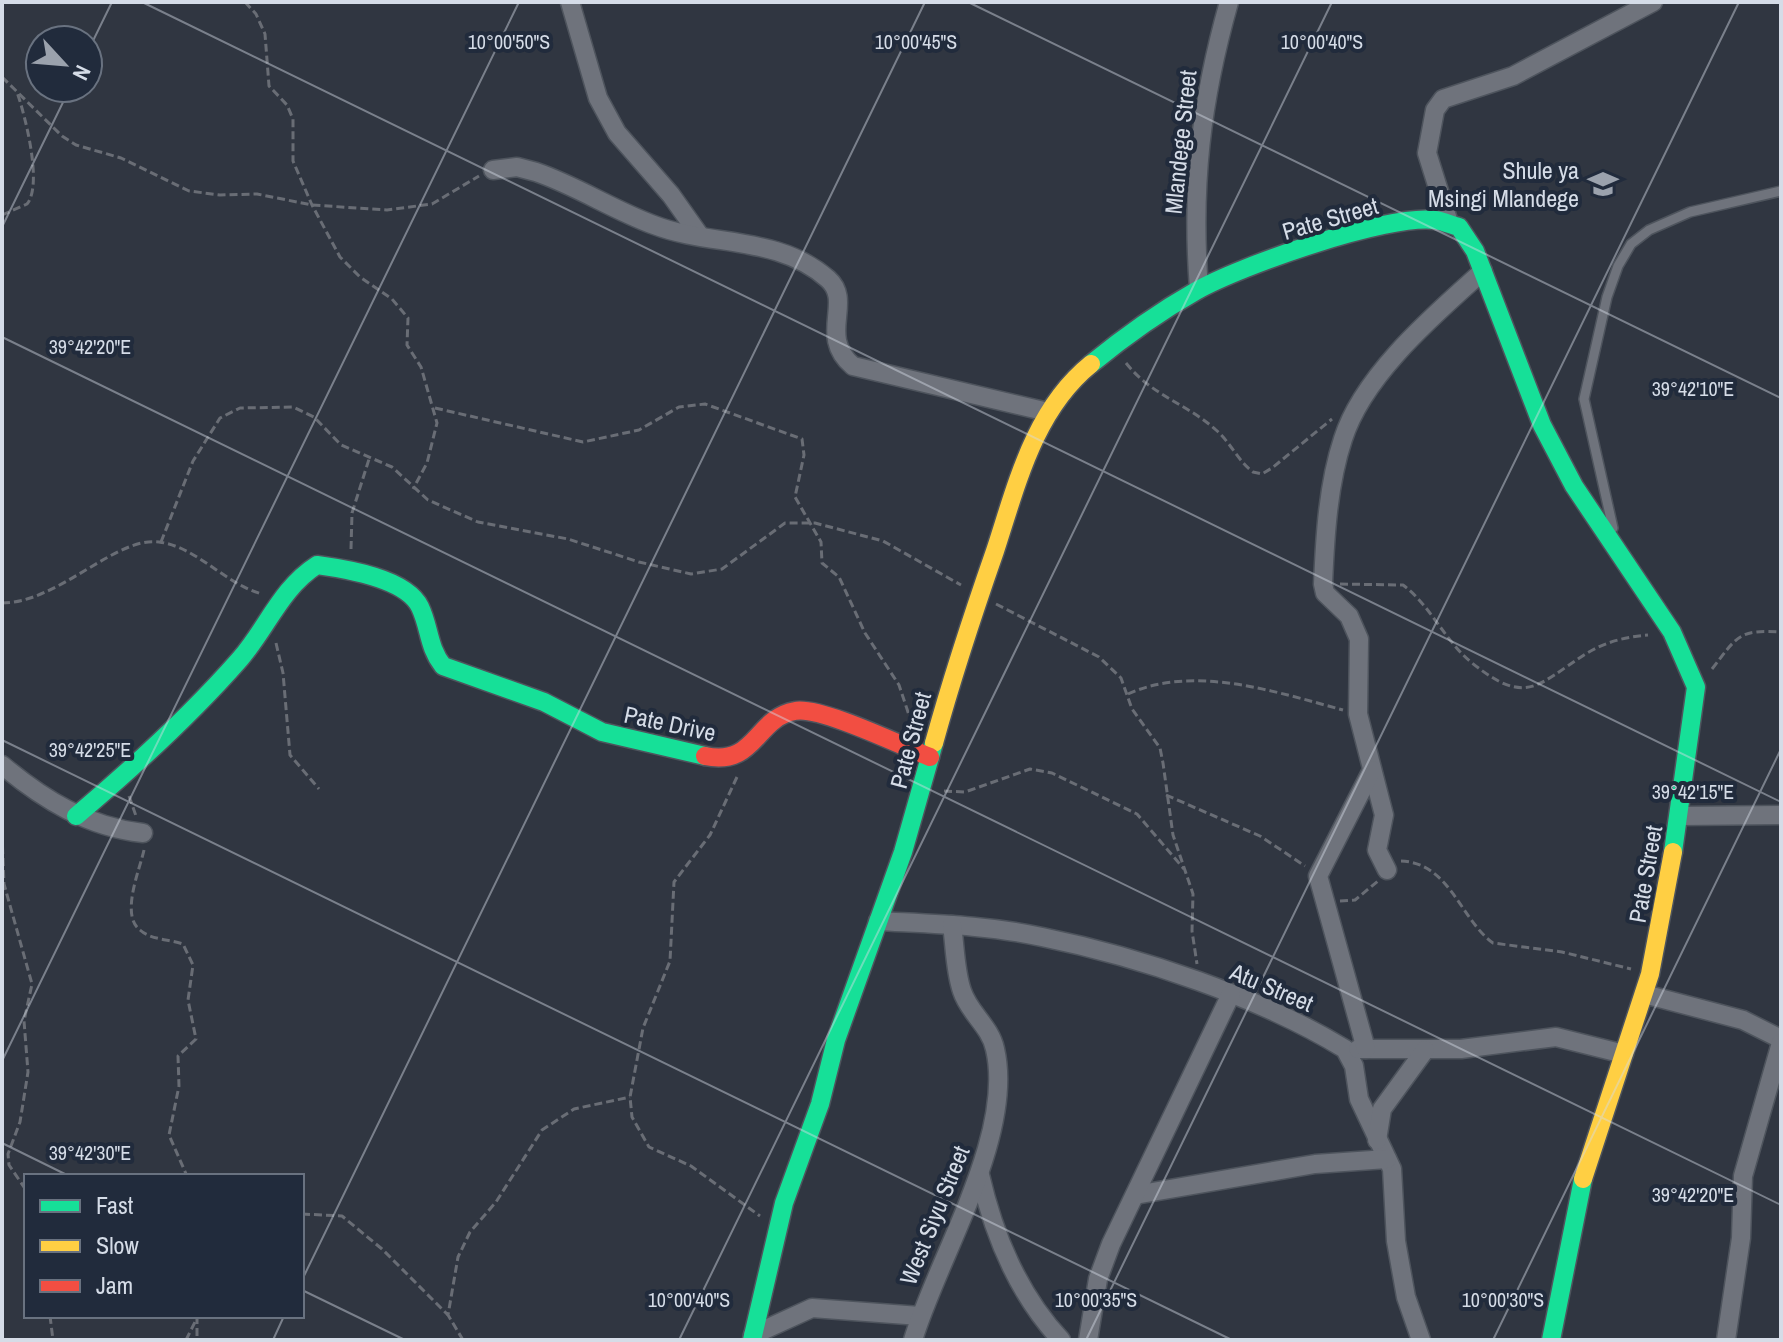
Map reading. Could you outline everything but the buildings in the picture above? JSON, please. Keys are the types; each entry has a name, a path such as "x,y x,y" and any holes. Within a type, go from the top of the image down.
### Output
{"street":[{"path":"570,2 598,98 617,133 671,195 700,236"},
{"name":"Mlandege Street","path":"1199,289 1194,225 1196,169 1213,60 1229,2"},
{"path":"1653,2 1513,76 1443,99 1435,110 1427,153 1449,223 1465,234 1483,271 1519,372 1542,425 1574,486 1672,632 1696,687"},
{"path":"493,170 517,167 536,172 652,225 775,251 826,277 836,287 839,297 835,340 841,356 853,366 865,372 1048,412"},
{"name":"Pate Street","path":"753,1338 776,1231 924,780 924,755 1028,453 1048,412 1079,374 1112,346 1199,289 1280,257 1382,226 1418,221 1449,223"},
{"path":"1387,870 1377,850 1384,815 1358,714 1359,639 1349,616 1325,593 1326,529 1337,465 1352,418 1391,363 1432,317 1483,271"},
{"name":"Pate Drive","path":"285,595 298,578 317,565 360,571 410,594 420,607 432,652 443,666 544,702 602,732 630,741 719,759 734,758 747,751 774,717 800,709 810,710 924,755"},
{"path":"76,816 128,773 223,677 285,595"},
{"name":"Pate Street","path":"1551,1340 1584,1176 1650,974 1680,816 1696,687"},
{"path":"2,765 76,816 115,830 143,833"},
{"path":"1366,1049 1318,876 1372,770"},
{"path":"1680,816 1781,815"},
{"name":"Atu Street","path":"878,921 952,925 1043,937 1231,994 1345,1049"},
{"name":"West Siyu Street","path":"913,1340 920,1316 980,1175 992,1120 996,1050 985,1025 962,993 952,925"},
{"path":"1088,1340 1098,1279 1231,994"},
{"path":"1644,994 1743,1020 1781,1041 1743,1176 1741,1238 1726,1340"},
{"path":"1421,1340 1406,1297 1396,1241 1394,1181 1359,1099 1354,1066 1345,1049 1425,1050 1556,1037 1624,1054"},
{"path":"1377,1140 1382,1109 1425,1050"},
{"path":"1135,1195 1315,1164 1387,1159"},
{"path":"980,1175 1003,1251 1019,1283 1061,1340"},
{"path":"753,1338 812,1308 920,1316"}],"lane":[{"path":"1618,550 1584,399 1607,297 1618,266 1631,244 1649,230 1690,212 1781,191"}],"path":[{"path":"245,2 256,14 265,34 269,86 287,105 293,119 293,161 312,205 340,257 404,309 408,325 407,345 421,367 437,423 433,445 413,489"},
{"path":"2,77 62,136 140,166 173,186 220,195 277,196 312,205 365,212 432,204 493,170"},
{"path":"2,215 27,204 34,192 28,134 17,92"},
{"path":"1112,346 1139,379 1157,394 1219,432 1253,472 1262,474 1272,468 1335,418"},
{"path":"435,408 583,442 639,430 665,413 693,403 720,409 802,439 804,455 795,497 821,542 822,563 839,577 865,633 899,685 924,755"},
{"path":"161,542 193,461 208,434 220,418 240,408 305,410 331,438 392,467 413,489 450,512 478,522 568,539 639,562 691,574 722,569 785,523 807,522 883,541 907,552 979,597 1019,613 1115,668 1140,721 1160,748 1173,835 1193,894 1192,931 1201,983"},
{"path":"360,571 353,557 349,529 370,456"},
{"path":"2,603 23,601 56,588 132,546 161,542 181,548 248,590 285,595"},
{"path":"1323,584 1403,585 1424,603 1463,656 1481,670 1519,688 1544,684 1608,642 1672,632"},
{"path":"272,616 283,673 290,755 319,789"},
{"path":"1696,687 1738,635 1748,631 1781,632"},
{"path":"1126,695 1153,683 1209,683 1252,687 1358,714"},
{"path":"747,751 710,835 674,882 670,961 643,1028 630,1097 632,1117 649,1147 691,1166 776,1231"},
{"path":"924,780 952,794 979,789 1030,769 1052,773 1137,814 1186,872"},
{"path":"128,773 131,803 143,833 144,853 132,908 133,922 140,931 183,944 193,965 188,1000 196,1039 178,1056 179,1086 170,1118 169,1135 186,1174"},
{"path":"1166,795 1285,850 1318,876"},
{"path":"2,834 4,884 32,984 24,1021 28,1072 20,1122 8,1154 9,1165 24,1187"},
{"path":"1323,901 1355,900 1399,861 1425,868 1452,889 1484,936 1493,943 1588,957 1650,974"},
{"path":"448,1315 458,1257 470,1232 496,1202 542,1130 574,1109 630,1097"},
{"path":"304,1214 342,1216 382,1249 448,1315 463,1340"},
{"path":"50,1318 53,1340"},
{"path":"186,1340 197,1318"},
{"path":"197,1318 197,1340"}],"traffic: fast":[{"path":"1091,364 1142,325 1196,291 1278,256 1350,233 1413,220 1435,220 1459,227 1475,251 1542,425 1574,486 1672,632 1696,687 1673,852"},
{"path":"76,816 201,701 250,647 294,585 317,565 374,577 413,597 420,607 434,652 443,666 544,702 602,732 705,756"},
{"path":"752,1340 784,1203 820,1104 836,1040 903,852 934,743"},
{"path":"1551,1340 1583,1179"}],"traffic: slow":[{"path":"934,743 971,622 1030,450 1055,403 1071,382 1091,364"},
{"path":"1583,1179 1650,974 1673,852"}],"traffic: jam":[{"path":"705,756 722,758 735,755 782,715 807,711 841,720 930,757"}],"place":[{"name":"Shule ya Msingi Mlandege","path":"1603,184"}]}
